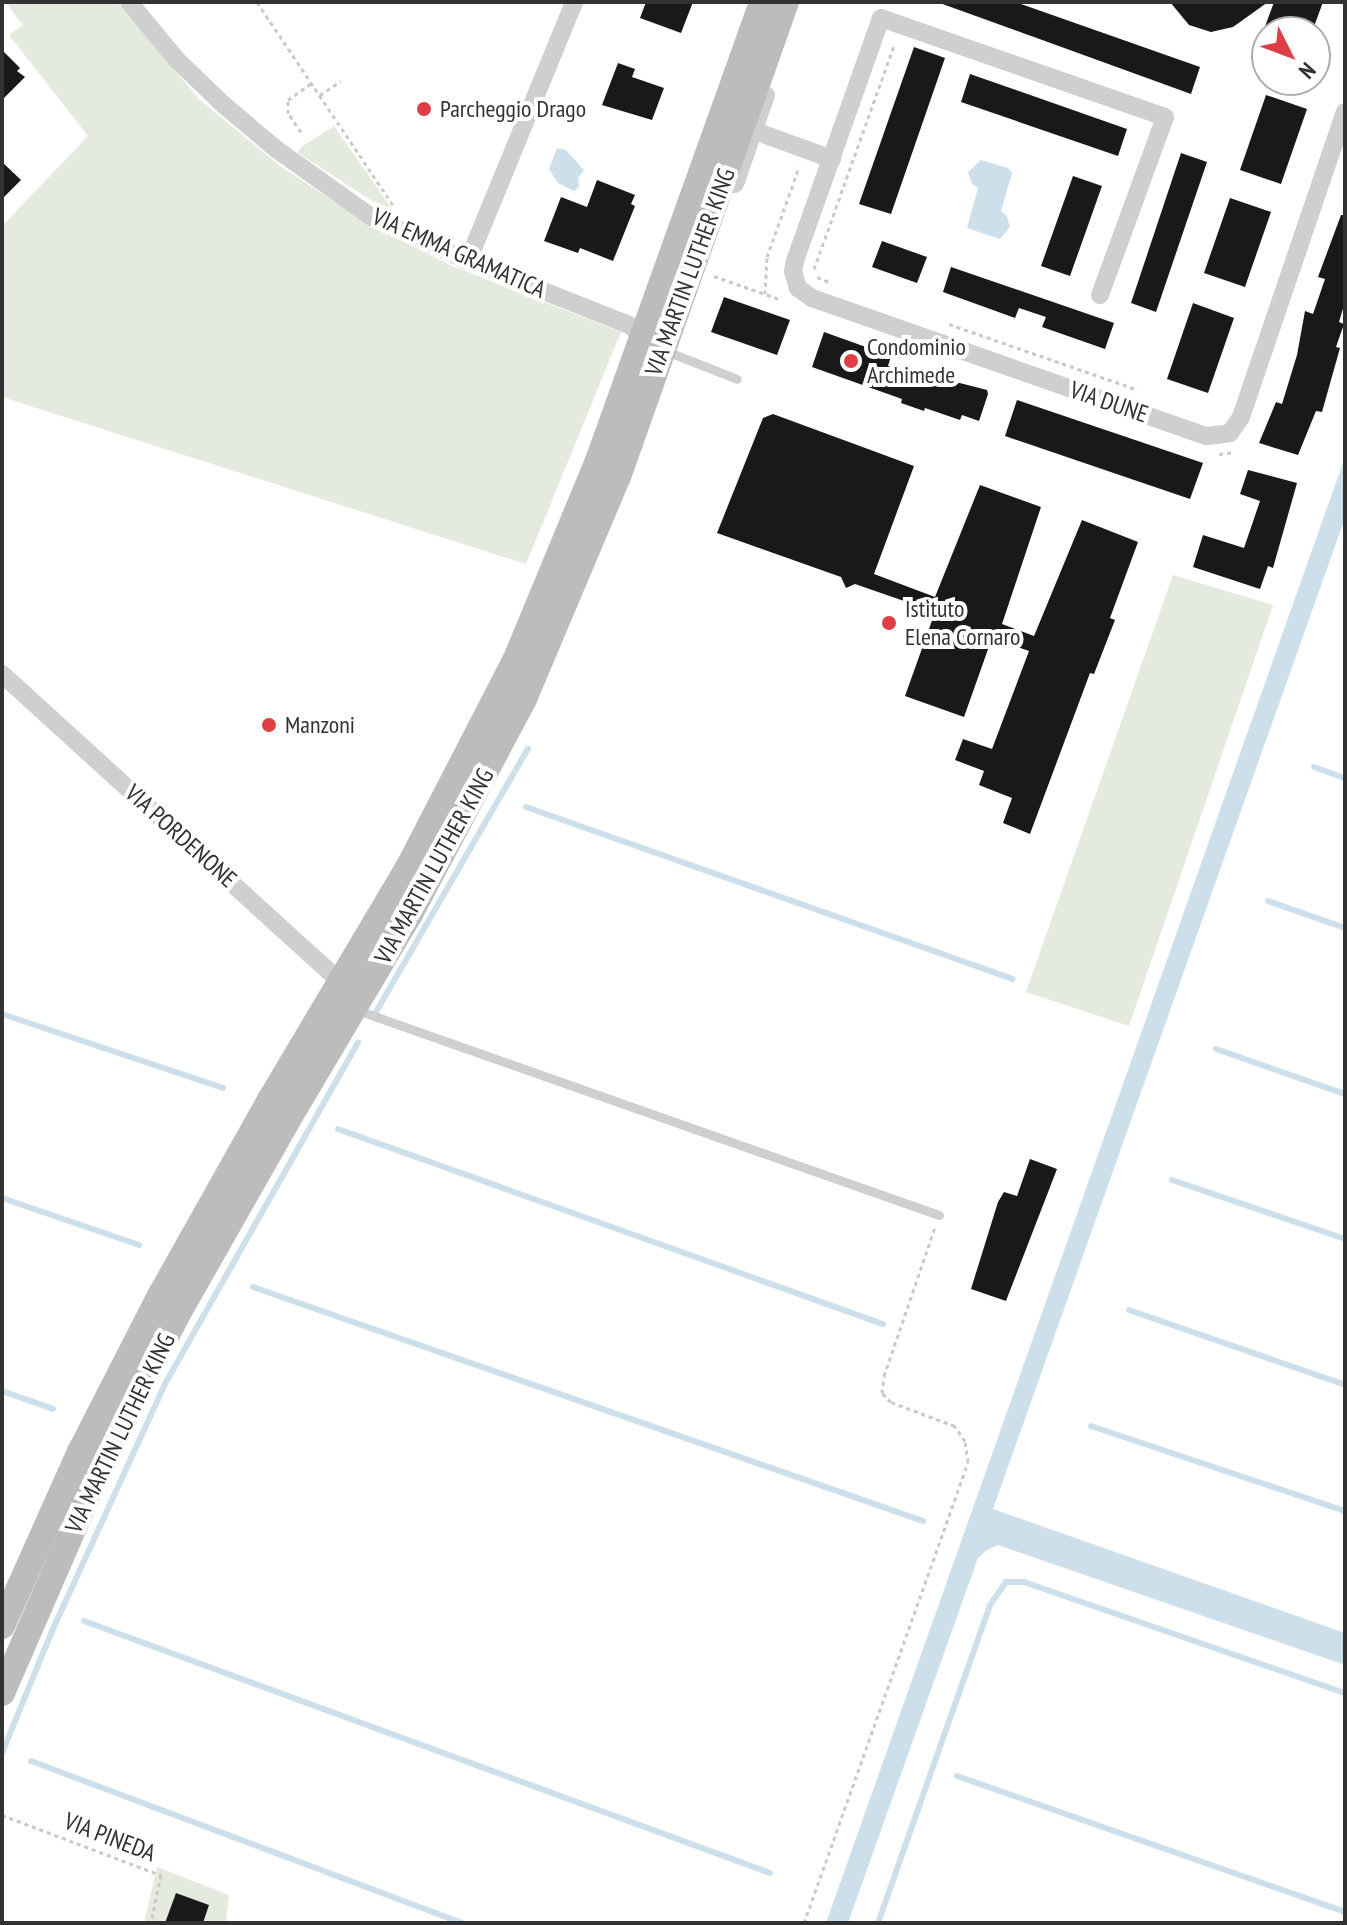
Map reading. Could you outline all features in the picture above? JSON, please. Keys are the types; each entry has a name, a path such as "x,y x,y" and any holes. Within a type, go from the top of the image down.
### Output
{"main road":[{"name":"VIA MARTIN LUTHER KING","path":"2,1693 104,1458 176,1317 351,997 439,811 515,661 599,458 640,335 762,2"},
{"name":"VIA MARTIN LUTHER KING","path":"2,1626 80,1452 161,1294 351,997 409,916 524,699 589,551 786,2"}],"street":[{"name":"VIA EMMA GRAMATICA","path":"129,2 195,79 276,149 370,216 468,261 629,325 663,350"},
{"path":"468,261 574,2"},
{"path":"702,239 733,190 755,131 777,57 786,2"},
{"name":"VIA DUNE","path":"901,24 881,18 793,271 798,288 805,295 1198,434 1223,437 1230,433 1241,417 1345,112"},
{"path":"901,24 1165,117 1100,295"},
{"path":"755,131 832,159"},
{"name":"VIA PORDENONE","path":"2,674 351,997"}],"lane":[{"path":"663,350 737,379"},
{"path":"351,997 939,1215"}],"path":[{"path":"257,2 330,109"},
{"path":"836,285 812,276 901,24"},
{"path":"320,95 341,81"},
{"path":"301,132 288,113 288,100 311,83"},
{"path":"765,294 767,257 800,163"},
{"path":"936,319 1140,391"},
{"path":"804,1923 968,1462 965,1441 955,1426 891,1402 882,1393 884,1376 939,1215"},
{"name":"VIA PINEDA","path":"2,1815 161,1875 151,1923"}],"shaded area":[{"path":"5,2 117,2 200,100 280,166 365,222 450,265 621,332 526,564 2,397 2,226 88,136 9,35 23,25"},
{"path":"334,126 390,206 389,212 298,153 301,147"},
{"path":"1173,575 1273,605 1129,1026 1026,992"},
{"path":"157,1867 229,1895 226,1923 203,1923 209,1905 177,1893 165,1923 144,1923"}],"water":[{"path":"557,148 566,150 584,170 578,178 579,187 574,191 558,183 549,169"},
{"path":"981,160 1008,168 1012,173 1001,211 1007,216 1010,227 1000,239 967,228 978,188 972,184 968,172"},
{"path":"1345,457 1345,518 993,1509 1345,1633 1345,1665 998,1545 987,1550 978,1558 848,1923 826,1923"}],"building":[{"path":"646,2 693,2 681,33 640,18"},
{"path":"937,2 1015,2 1200,67 1191,94"},
{"path":"1170,2 1268,2 1233,27 1211,32 1189,25"},
{"path":"1274,2 1323,2 1318,16 1269,16"},
{"path":"914,47 945,58 891,214 859,204"},
{"path":"2,50 25,77 2,100"},
{"path":"618,63 635,69 632,77 664,88 652,120 602,105"},
{"path":"970,74 1127,129 1118,156 961,102"},
{"path":"1266,96 1307,109 1281,184 1240,170"},
{"path":"1181,153 1207,162 1156,312 1131,303"},
{"path":"2,162 21,180 2,199"},
{"path":"1073,176 1102,186 1070,276 1041,266"},
{"path":"597,180 635,195 631,204 635,206 613,261 580,248 578,253 544,241 561,197 587,207"},
{"path":"1230,198 1271,212 1245,287 1204,273"},
{"path":"1341,215 1345,215 1345,302 1339,322 1344,324 1336,347 1340,348 1322,412 1316,411 1298,455 1259,443 1276,402 1282,404 1297,355 1305,311 1313,314 1325,279 1318,277"},
{"path":"882,241 927,257 917,283 872,267"},
{"path":"951,267 1114,323 1105,349 1042,327 1046,317 1019,308 1015,318 943,292"},
{"path":"724,297 790,320 777,355 711,332"},
{"path":"1193,303 1234,318 1208,393 1167,379"},
{"path":"824,332 891,356 888,366 916,376 917,372 987,390 979,421 962,415 960,420 925,408 924,411 901,403 902,399 812,367"},
{"path":"1017,400 1203,463 1190,499 1005,436"},
{"path":"773,414 914,466 874,574 935,597 980,485 1041,507 1002,624 1034,636 1082,520 1138,542 1110,618 1115,620 1094,674 1090,673 1030,834 1003,823 1012,798 979,785 984,771 955,760 963,739 992,749 1029,651 992,638 964,717 905,696 934,615 930,610 855,584 846,588 841,577 717,533 763,418"},
{"path":"1248,470 1297,483 1273,568 1268,566 1260,589 1193,567 1203,535 1244,548 1260,501 1240,494"},
{"path":"1030,1159 1057,1169 1006,1301 971,1289 998,1202 1004,1192 1017,1196"},
{"path":"176,1893 209,1905 203,1923 165,1923"}],"waterway":[{"path":"373,1017 528,749"},
{"path":"1314,767 1345,778"},
{"path":"526,807 1013,979"},
{"path":"1268,901 1345,928"},
{"path":"2,1014 223,1088"},
{"path":"2,1753 52,1631 166,1382 358,1042"},
{"path":"1216,1049 1345,1094"},
{"path":"338,1129 883,1324"},
{"path":"1172,1180 1345,1239"},
{"path":"2,1198 139,1245"},
{"path":"253,1287 923,1521"},
{"path":"1129,1310 1345,1385"},
{"path":"2,1391 53,1409"},
{"path":"1091,1426 1345,1511"},
{"path":"878,1923 990,1605 1006,1582 1024,1582 1345,1693"},
{"path":"84,1621 770,1873"},
{"path":"31,1761 463,1923"},
{"path":"957,1776 1345,1912"}],"place":[{"name":"Parcheggio Drago","path":"424,109"},
{"name":"Condominio Archimede","path":"851,361"},
{"name":"Istituto Elena Cornaro","path":"889,623"},
{"name":"Manzoni","path":"269,725"}]}
